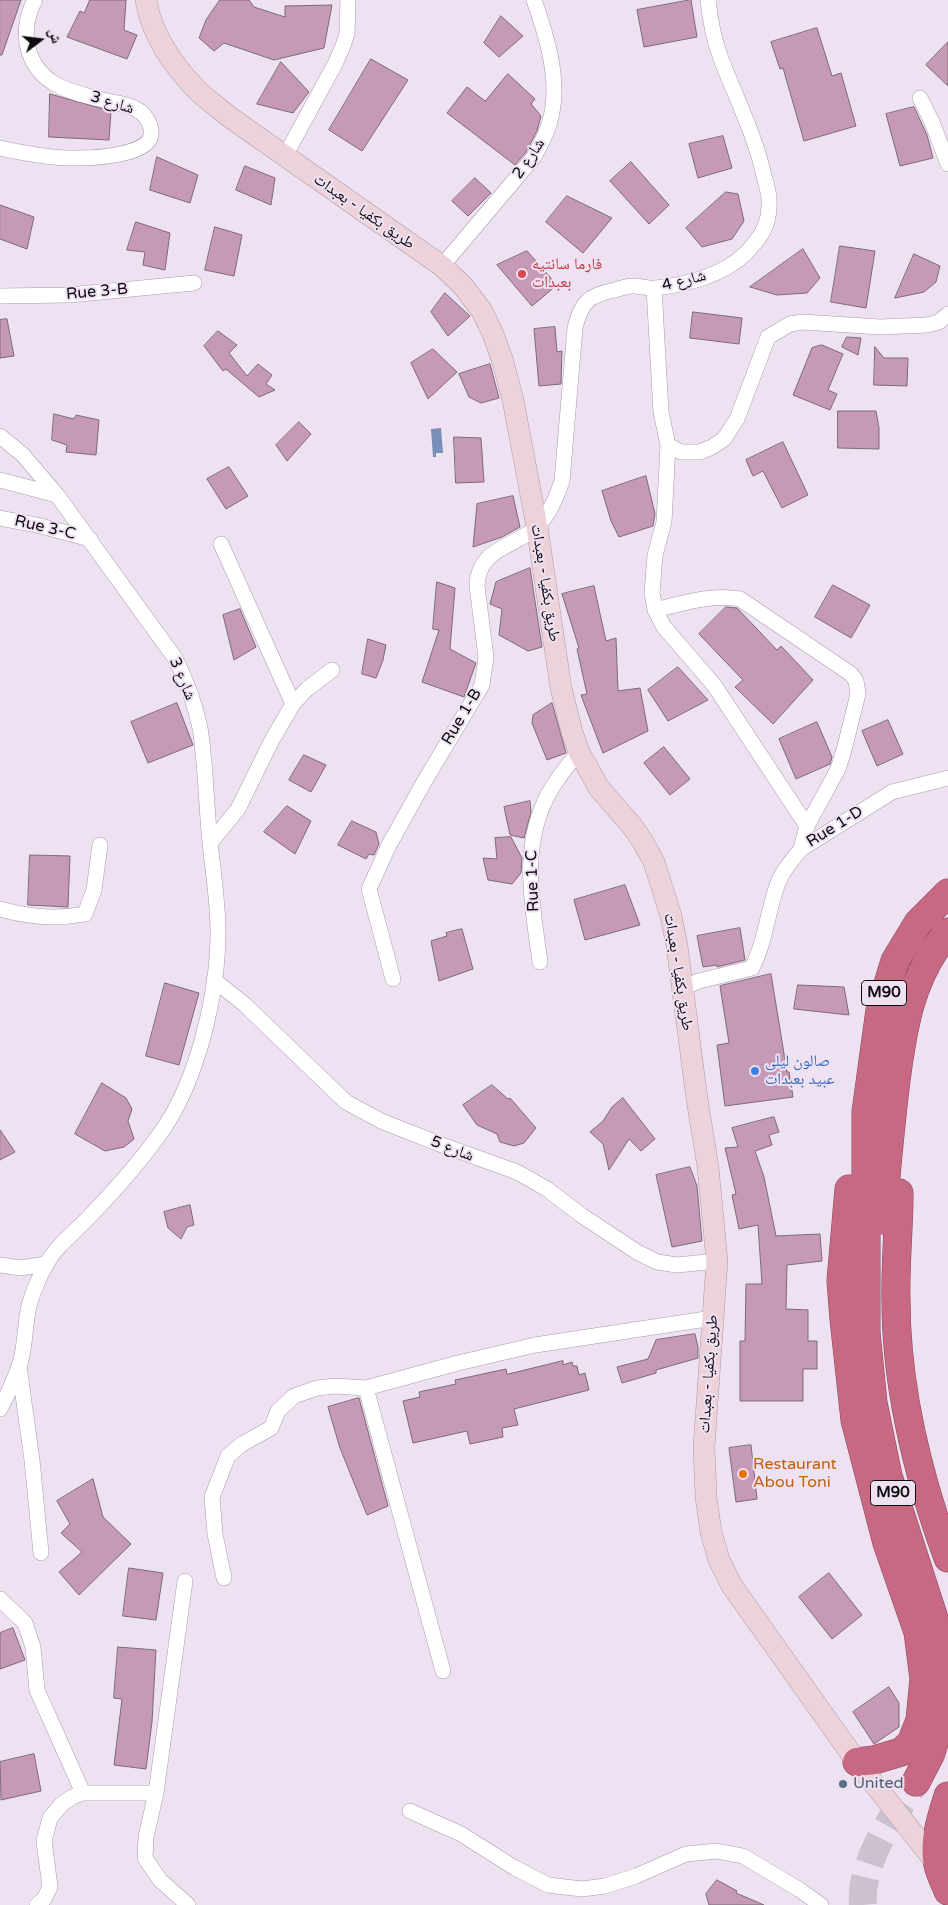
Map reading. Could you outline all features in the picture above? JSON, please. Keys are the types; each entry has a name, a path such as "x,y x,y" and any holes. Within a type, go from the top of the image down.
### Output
{"highway":[{"name":"M90","path":"931,1789 931,1753 938,1729 945,1685 937,1628 888,1476 873,1403 866,1333 866,1112 880,1010 895,961 918,923 948,893"},
{"name":"M90","path":"948,932 922,970 908,1006 896,1072 886,1161 881,1251 881,1329 887,1395 900,1457 948,1623"},
{"path":"894,1093 900,1164 896,1300 900,1370 908,1418 927,1492 948,1558"},
{"path":"857,1762 874,1760 901,1752 911,1743 920,1720 924,1679 918,1632 887,1543 855,1420 848,1368 841,1281 851,1162 866,1112"},
{"path":"948,1746 931,1789 940,1820 938,1839 943,1873 948,1891"}],"main road":[{"name":"طريق بكفيا - بعبدات","path":"146,0 154,26 166,50 198,90 228,116 442,266 463,286 482,311 494,334 513,400 537,527 561,688 572,732 579,752 599,788 632,826 654,862 671,916 677,946 708,1166 716,1260 704,1447 706,1497 711,1532 720,1560 732,1586 857,1762 943,1873"}],"street":[{"name":"شارع 3","path":"0,148 19,152 78,158 130,152 149,141 151,134 150,126 142,113 124,105 88,96 56,85 44,78 36,68 26,41 26,25 35,0"},
{"path":"285,156 343,46 347,34 348,0"},
{"name":"شارع 2","path":"442,266 534,157 544,140 554,102 553,82 549,51 534,0"},
{"name":"شارع 4","path":"537,527 554,502 562,481 575,328 583,304 590,298 604,292 631,286 654,288 707,276 726,268 748,252 755,244 768,219 768,194 761,162 750,128 713,36 708,0"},
{"path":"920,98 932,122 948,164"},
{"name":"Rue 3-B","path":"0,296 69,294 194,283"},
{"path":"654,288 661,412 668,445 664,522 655,555 652,593 655,610 664,627 719,693 807,826"},
{"path":"668,445 681,452 700,452 724,439 737,419 768,337 790,324 803,322 880,327 928,325 938,322 948,314"},
{"name":"شارع 3","path":"0,436 23,455 57,495 175,658 186,680 200,727 210,843 216,878 218,933 214,980 206,1024 179,1103 164,1128 142,1158 46,1264 28,1308 19,1365"},
{"path":"0,480 57,495"},
{"name":"Rue 3-C","path":"0,518 41,526 90,539"},
{"name":"Rue 1-B","path":"393,979 369,889 389,845 482,685 486,657 477,586 477,575 480,568 494,554 537,527"},
{"path":"221,544 293,704"},
{"path":"655,610 708,597 726,596 740,599 851,674 856,682 858,694 838,769 807,826 801,849"},
{"path":"210,843 238,809 272,740 293,704 307,689 332,670"},
{"name":"Rue 1-C","path":"540,962 531,894 532,842 535,826 544,802 557,780 579,752"},
{"name":"Rue 1-D","path":"682,988 700,981 752,968 758,956 776,887 790,862 801,849 892,792 948,778"},
{"path":"0,909 15,914 46,916 86,914 94,890 100,845"},
{"name":"شارع 5","path":"214,980 244,1004 346,1102 382,1121 517,1172 547,1189 581,1216 656,1262 677,1265 716,1260"},
{"path":"0,1265 20,1268 46,1264"},
{"path":"224,1578 215,1534 212,1497 228,1456 242,1444 271,1428 278,1411 294,1396 317,1388 336,1386 366,1388 534,1345 713,1318"},
{"path":"0,1409 19,1365"},
{"path":"19,1365 32,1460 41,1553"},
{"path":"366,1388 443,1671"},
{"path":"185,1581 156,1793 146,1837 145,1858 160,1880 188,1905"},
{"path":"0,1599 25,1623 33,1648 37,1690 83,1793"},
{"path":"37,1905 44,1899 50,1887 44,1841 50,1818 62,1804 72,1797 83,1793 156,1793"},
{"path":"410,1811 461,1834 515,1868 548,1885 582,1890 605,1886 636,1876 686,1854 717,1851 743,1856 800,1890 821,1905"}],"water":[{"path":"441,428 443,453 436,453 436,457 433,457 431,429"}],"building":[{"path":"0,0 21,0 2,55 0,55"},
{"path":"90,0 126,0 124,30 137,35 127,59 67,37 80,11 84,13"},
{"path":"220,0 249,0 254,7 285,17 285,6 332,5 324,48 274,60 224,43 214,51 199,38 206,20"},
{"path":"691,0 697,37 644,47 637,10"},
{"path":"501,16 523,36 499,57 484,43"},
{"path":"817,28 832,76 841,73 856,126 804,141 783,68 780,69 771,42"},
{"path":"948,42 948,86 926,65"},
{"path":"371,59 408,80 362,151 329,130"},
{"path":"281,62 309,92 293,113 257,104"},
{"path":"508,74 535,99 531,104 541,116 537,131 526,152 515,165 447,113 467,87 485,101"},
{"path":"50,94 111,111 109,140 49,137"},
{"path":"914,107 927,135 933,158 900,166 886,114"},
{"path":"723,136 732,168 698,178 689,144"},
{"path":"157,157 198,175 190,203 150,190"},
{"path":"631,162 669,205 649,224 610,181"},
{"path":"245,166 275,178 271,205 236,190"},
{"path":"475,178 491,193 468,216 452,201"},
{"path":"726,192 738,194 744,221 732,239 702,247 686,228"},
{"path":"567,196 612,218 583,253 546,222"},
{"path":"0,205 34,217 27,249 0,239"},
{"path":"136,222 170,233 165,270 143,265 145,252 127,250"},
{"path":"215,227 242,235 234,276 205,270"},
{"path":"840,246 875,251 866,308 831,302"},
{"path":"803,249 820,278 807,293 777,295 750,287"},
{"path":"527,251 557,285 532,306 497,265"},
{"path":"914,254 940,266 936,282 924,292 895,298"},
{"path":"445,293 470,316 448,336 431,312"},
{"path":"693,312 742,318 739,344 690,338"},
{"path":"7,319 14,356 0,358 0,320"},
{"path":"555,327 557,352 562,351 561,384 539,386 534,329"},
{"path":"218,331 237,345 229,353 247,376 258,364 272,375 266,384 275,390 259,397 226,369 223,371 204,346"},
{"path":"847,337 861,338 858,355 842,347"},
{"path":"822,345 843,354 828,390 837,394 830,410 793,395 812,348"},
{"path":"875,347 884,358 908,358 907,386 874,385"},
{"path":"433,349 457,372 428,399 411,363"},
{"path":"490,364 499,398 481,403 469,397 459,374"},
{"path":"838,411 876,411 879,428 879,449 838,448"},
{"path":"54,414 74,419 76,415 99,420 96,455 66,452 67,445 52,440"},
{"path":"299,422 311,434 287,461 276,445"},
{"path":"454,437 481,438 484,482 456,483"},
{"path":"783,442 808,495 782,508 763,471 753,476 746,460"},
{"path":"229,467 248,496 226,509 207,479"},
{"path":"646,476 655,514 653,526 619,537 611,521 602,491"},
{"path":"513,496 520,527 502,537 473,547 477,504"},
{"path":"530,568 542,647 528,651 499,635 502,609 490,604 496,582"},
{"path":"437,582 455,588 450,649 476,663 464,697 422,682 439,630 433,629"},
{"path":"833,585 870,605 851,638 815,617"},
{"path":"594,586 606,641 616,638 618,691 640,688 648,731 603,753 581,695 587,694 577,649 579,648 562,594"},
{"path":"726,607 737,608 777,650 781,646 813,680 773,724 735,687 743,680 699,634"},
{"path":"240,609 256,647 234,660 223,615"},
{"path":"368,639 386,645 376,678 362,674"},
{"path":"678,667 708,700 668,721 648,690"},
{"path":"177,703 193,745 148,763 131,722"},
{"path":"552,703 566,753 547,760 532,723 533,715"},
{"path":"888,720 903,754 877,766 862,731"},
{"path":"817,722 832,757 830,764 796,779 779,739"},
{"path":"664,747 690,779 670,795 644,763"},
{"path":"304,755 326,765 311,792 289,780"},
{"path":"530,801 531,812 524,838 510,835 504,807"},
{"path":"287,806 311,821 295,854 264,832"},
{"path":"352,821 376,832 379,844 374,855 369,854 366,859 338,845"},
{"path":"511,837 522,858 521,873 512,884 488,880 483,858 497,859 495,838"},
{"path":"30,855 70,856 68,907 28,905"},
{"path":"625,885 640,925 585,940 574,900"},
{"path":"740,928 745,960 717,967 717,965 703,967 697,936"},
{"path":"462,929 473,969 439,981 431,941 447,936 446,933"},
{"path":"771,974 787,1072 789,1072 793,1097 725,1106 717,1045 729,1043 720,986"},
{"path":"165,983 199,993 179,1065 146,1056"},
{"path":"798,985 844,987 849,1015 794,1009"},
{"path":"102,1083 126,1098 132,1109 128,1121 134,1139 124,1147 105,1151 75,1134"},
{"path":"492,1085 508,1099 510,1098 536,1128 524,1143 514,1146 500,1142 497,1134 477,1125 463,1105"},
{"path":"623,1098 655,1139 641,1151 629,1139 609,1170 603,1144 590,1132 603,1121 612,1107"},
{"path":"774,1117 779,1132 769,1135 772,1145 755,1151 764,1177 776,1236 820,1234 822,1261 787,1265 786,1309 808,1310 808,1341 817,1341 817,1369 803,1369 803,1401 740,1401 740,1341 745,1341 746,1284 762,1284 758,1225 739,1229 732,1195 736,1194 725,1148 738,1147 732,1128"},
{"path":"0,1130 15,1152 0,1160"},
{"path":"690,1167 697,1186 702,1241 672,1247 656,1175"},
{"path":"190,1205 194,1225 187,1227 181,1239 168,1228 164,1212"},
{"path":"695,1334 698,1358 656,1370 656,1373 622,1383 617,1367 648,1359 656,1340"},
{"path":"563,1361 563,1365 572,1362 573,1366 577,1366 579,1375 585,1373 589,1390 514,1409 518,1425 502,1428 503,1437 470,1444 467,1431 413,1443 403,1401 420,1397 419,1392 456,1384 455,1380 506,1369 507,1374"},
{"path":"359,1398 388,1506 367,1515 340,1448 328,1407"},
{"name":"Restaurant Abou Toni","path":"751,1445 757,1499 736,1502 729,1448"},
{"path":"93,1479 103,1517 131,1544 79,1595 59,1572 82,1552 61,1533 70,1524 57,1501"},
{"path":"129,1568 163,1573 156,1620 123,1616"},
{"path":"829,1573 862,1615 832,1639 799,1597"},
{"path":"13,1628 25,1660 0,1669 0,1633"},
{"path":"118,1647 156,1650 152,1722 146,1769 114,1765 122,1699 114,1698"},
{"path":"889,1687 899,1703 899,1727 874,1744 853,1712"},
{"path":"34,1754 41,1791 1,1800 0,1762"},
{"path":"717,1880 737,1891 736,1893 764,1905 709,1905 706,1894"}],"tunnel":[{"path":"863,1905 866,1873 879,1840 916,1782"}],"place":[{"name":"فارما سانتيه بعبدات","path":"522,274"},
{"name":"صالون ليلى عبيد بعبدات","path":"755,1071"},
{"name":"Restaurant Abou Toni","path":"743,1474"},
{"name":"United","path":"843,1784"}]}
